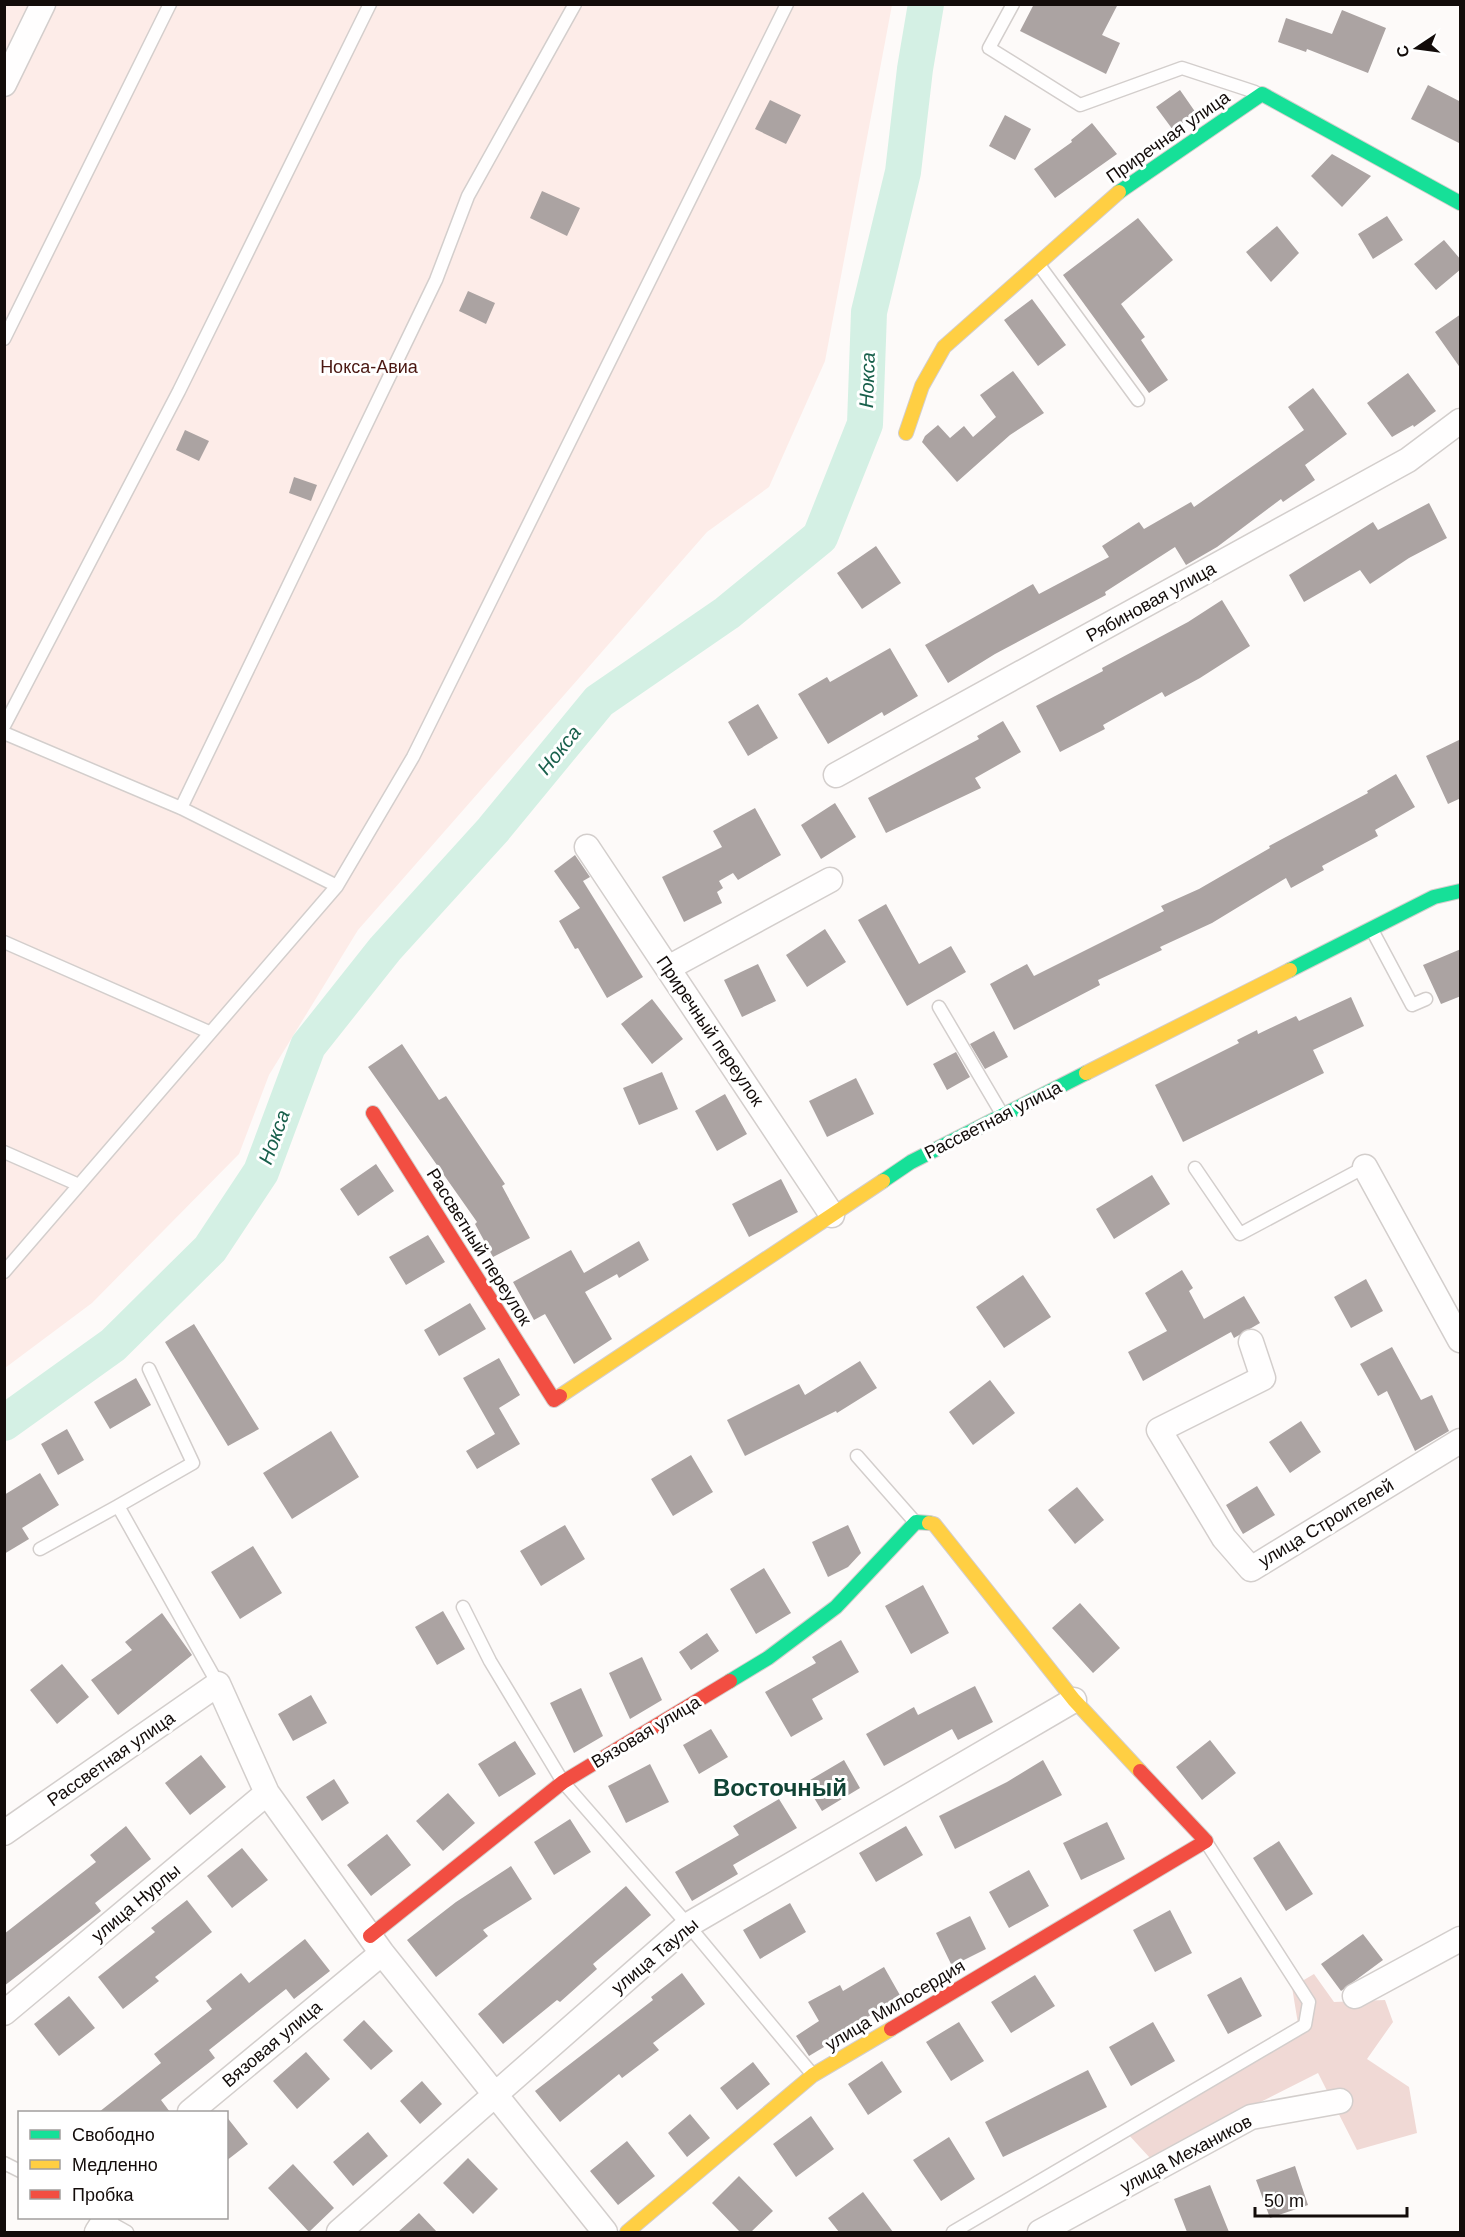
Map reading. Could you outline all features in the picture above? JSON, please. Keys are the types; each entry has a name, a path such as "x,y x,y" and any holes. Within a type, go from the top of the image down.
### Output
{"street":[{"path":"4,84 43,4"},
{"path":"1262,94 1461,203"},
{"name":"Приречная улица","path":"906,434 922,386 944,347 1130,182 1262,94"},
{"name":"Рябиновая улица","path":"836,775 1408,460 1461,421"},
{"name":"Приречный переулок","path":"587,847 832,1215"},
{"path":"668,968 830,880"},
{"name":"Рассветная улица","path":"554,1400 911,1162 1434,897 1461,891"},
{"name":"Рассветный переулок","path":"373,1113 554,1400"},
{"path":"1365,1167 1459,1333"},
{"name":"улица Строителей","path":"1251,1342 1263,1378 1159,1430 1224,1538 1251,1569 1461,1441"},
{"path":"915,1522 934,1524 1074,1700 1206,1841"},
{"name":"Вязовая улица","path":"191,2111 376,1945 563,1782 768,1658 836,1607 915,1522"},
{"path":"218,1684 267,1793 376,1945 605,2232"},
{"name":"Рассветная улица","path":"4,1833 218,1684"},
{"name":"улица Таулы","path":"339,2232 688,1925 1074,1700"},
{"name":"улица Нурлы","path":"4,2013 267,1793"},
{"name":"улица Милосердия","path":"627,2232 813,2075 1206,1841"},
{"path":"1355,1996 1461,1939"},
{"name":"улица Механиков","path":"1041,2232 1251,2117 1340,2101"}],"lane":[{"path":"4,339 170,4"},
{"path":"4,726 179,391 370,4"},
{"path":"181,808 436,280 468,196 575,4"},
{"path":"4,1272 337,886 413,757 786,4"},
{"path":"1013,4 989,48 1080,105 1182,68 1262,94"},
{"path":"1039,264 1138,400"},
{"path":"4,733 181,808 337,886"},
{"path":"1372,929 1412,1005 1426,999"},
{"path":"4,942 209,1032"},
{"path":"939,1007 1003,1116"},
{"path":"4,1152 79,1185"},
{"path":"1195,1168 1240,1234 1365,1167"},
{"path":"40,1549 194,1463 149,1369"},
{"path":"856,1456 915,1522"},
{"path":"118,1506 218,1684"},
{"path":"463,1607 490,1661 563,1782 688,1925 813,2075"},
{"path":"953,2232 1305,2025 1309,2002 1206,1841"},
{"path":"4,2163 18,2170"},
{"path":"102,2222 127,2232"}],"green space":[{"name":"Нокса-Авиа","path":"5,5 892,5 825,361 769,487 707,532 358,930 269,1075 239,1154 92,1303 5,1368"}],"shaded area":[{"path":"1314,1974 1334,2002 1385,2000 1393,2022 1367,2059 1409,2087 1417,2133 1357,2150 1318,2073 1150,2158 1127,2133 1299,2030 1292,1987"}],"building":[{"path":"1034,4 1118,4 1102,35 1120,43 1106,74 1020,31"},
{"path":"1342,10 1386,28 1368,73 1307,49 1306,52 1278,42 1286,18 1332,34"},
{"path":"1428,85 1461,102 1461,144 1411,119"},
{"path":"1180,90 1196,113 1173,130 1156,107"},
{"path":"770,100 801,115 786,144 755,129"},
{"path":"1005,115 1031,129 1015,160 989,146"},
{"path":"1092,123 1117,154 1055,198 1034,169 1072,142 1071,140"},
{"path":"1332,154 1371,176 1342,207 1311,176"},
{"path":"542,191 580,208 567,236 530,218"},
{"path":"1387,216 1403,240 1373,259 1358,234"},
{"path":"1138,218 1173,260 1121,304 1145,337 1141,340 1168,380 1149,393 1063,275"},
{"path":"1277,226 1299,253 1271,282 1246,252"},
{"path":"1444,240 1461,260 1461,269 1436,290 1414,264"},
{"path":"468,291 495,303 486,324 459,311"},
{"path":"1032,299 1066,345 1038,366 1004,320"},
{"path":"1461,314 1461,369 1435,332"},
{"path":"1013,371 1044,413 1010,435 957,482 922,442 925,436 938,425 950,438 964,426 973,437 996,417 980,395"},
{"path":"1408,373 1436,411 1414,427 1413,425 1392,437 1367,403"},
{"path":"1313,388 1347,434 1305,465 1315,480 1283,502 1281,499 1217,547 1186,565 1175,547 1105,592 1106,595 995,654 948,683 925,645 1033,584 1039,594 1109,557 1102,546 1139,522 1144,529 1191,502 1194,507 1304,430 1288,407"},
{"path":"185,430 209,441 199,461 176,450"},
{"path":"294,477 317,485 311,501 289,493"},
{"path":"1429,503 1447,538 1409,558 1370,584 1360,570 1304,602 1289,575 1373,522 1378,530"},
{"path":"876,546 901,583 862,609 837,573"},
{"path":"1222,600 1250,646 1200,678 1165,697 1162,692 1103,725 1105,729 1060,752 1036,706 1103,671 1102,668 1188,622"},
{"path":"890,648 918,696 884,716 882,712 828,744 798,694 827,677 830,682"},
{"path":"758,704 778,738 748,756 728,722"},
{"path":"1003,721 1021,752 975,778 981,788 886,833 868,798 979,739 977,736"},
{"path":"1461,739 1461,798 1448,804 1426,756"},
{"path":"1396,774 1415,807 1375,830 1378,836 1322,866 1324,870 1291,888 1286,878 1212,923 1098,980 1100,985 1014,1030 990,984 1027,964 1034,976 1164,911 1161,906 1199,889 1270,848 1269,846 1368,793 1367,791"},
{"path":"835,803 856,837 821,859 801,825"},
{"path":"755,808 781,855 738,880 733,873 719,881 723,888 717,892 722,903 684,922 662,877 722,847 713,831"},
{"path":"575,855 590,877 583,881 643,977 607,998 578,948 575,949 559,921 580,908 554,871"},
{"path":"886,904 919,964 951,946 966,972 907,1006 858,920"},
{"path":"825,929 846,962 807,987 786,955"},
{"path":"1461,949 1461,996 1441,1004 1423,965"},
{"path":"758,964 776,1001 742,1017 724,980"},
{"path":"1351,997 1364,1026 1313,1050 1324,1073 1183,1142 1155,1085 1239,1043 1237,1040 1257,1030 1258,1034 1296,1016 1299,1021"},
{"path":"652,999 683,1039 652,1064 621,1024"},
{"path":"994,1031 1008,1057 985,1069 970,1044"},
{"path":"402,1044 439,1100 446,1096 505,1184 502,1186 530,1238 493,1257 475,1224 477,1222 368,1067"},
{"path":"956,1052 970,1077 947,1090 933,1064"},
{"path":"662,1072 678,1109 639,1125 623,1088"},
{"path":"856,1078 874,1114 827,1137 809,1101"},
{"path":"725,1094 747,1134 717,1151 695,1111"},
{"path":"376,1164 394,1191 358,1216 340,1189"},
{"path":"1152,1175 1170,1204 1114,1239 1096,1209"},
{"path":"781,1179 798,1212 749,1237 732,1204"},
{"path":"428,1235 445,1262 406,1285 389,1257"},
{"path":"639,1241 649,1260 619,1278 617,1274 585,1292 612,1339 574,1364 545,1314 534,1320 513,1282 571,1250 584,1273"},
{"path":"1182,1270 1193,1288 1189,1291 1204,1319 1244,1296 1260,1323 1234,1338 1231,1332 1143,1381 1128,1352 1167,1331 1145,1293"},
{"path":"1023,1275 1051,1317 1004,1348 976,1307"},
{"path":"1366,1279 1383,1311 1351,1328 1334,1297"},
{"path":"470,1303 486,1329 439,1356 424,1330"},
{"path":"194,1324 259,1429 228,1446 165,1342"},
{"path":"1392,1347 1421,1400 1432,1395 1449,1431 1415,1451 1387,1391 1378,1396 1360,1364"},
{"path":"499,1358 520,1395 499,1408 520,1444 477,1469 466,1451 495,1434 463,1378"},
{"path":"860,1361 877,1388 837,1413 836,1411 745,1456 727,1420 799,1384 805,1395"},
{"path":"136,1378 151,1405 110,1429 94,1402"},
{"path":"990,1380 1015,1413 973,1445 949,1412"},
{"path":"1301,1421 1321,1452 1290,1473 1269,1442"},
{"path":"67,1429 84,1460 58,1475 41,1444"},
{"path":"331,1431 359,1477 292,1519 263,1473"},
{"path":"691,1455 713,1492 673,1516 651,1479"},
{"path":"40,1473 59,1505 22,1528 29,1539 4,1554 4,1495"},
{"path":"1257,1486 1275,1515 1243,1534 1226,1505"},
{"path":"1077,1487 1104,1520 1075,1544 1048,1510"},
{"path":"565,1525 585,1559 541,1586 520,1551"},
{"path":"848,1525 861,1553 848,1567 828,1577 812,1542"},
{"path":"253,1546 282,1593 240,1619 211,1572"},
{"path":"764,1568 791,1613 756,1634 730,1589"},
{"path":"923,1585 949,1633 911,1654 885,1606"},
{"path":"1080,1603 1120,1648 1093,1673 1052,1628"},
{"path":"443,1611 465,1649 437,1665 415,1627"},
{"path":"162,1613 192,1655 118,1715 91,1680 132,1650 125,1642"},
{"path":"707,1633 719,1651 691,1670 679,1652"},
{"path":"841,1640 859,1672 812,1699 823,1719 791,1737 765,1692 816,1663 812,1657"},
{"path":"642,1657 662,1700 630,1719 609,1673"},
{"path":"62,1664 89,1697 57,1724 30,1690"},
{"path":"975,1686 993,1722 958,1740 952,1729 884,1766 866,1734 914,1707 918,1715"},
{"path":"581,1688 603,1736 574,1753 550,1703"},
{"path":"311,1695 327,1723 293,1741 278,1714"},
{"path":"711,1729 728,1757 699,1774 683,1745"},
{"path":"1210,1740 1236,1773 1202,1800 1176,1767"},
{"path":"515,1741 536,1774 499,1797 478,1764"},
{"path":"201,1755 226,1787 190,1815 165,1783"},
{"path":"844,1760 860,1788 822,1811 805,1783"},
{"path":"1043,1760 1062,1795 955,1849 939,1816 1007,1782"},
{"path":"650,1764 669,1802 626,1823 608,1786"},
{"path":"334,1779 349,1803 322,1821 306,1797"},
{"path":"448,1793 475,1823 443,1851 416,1821"},
{"path":"779,1799 797,1828 733,1865 738,1874 692,1901 675,1872 739,1835 733,1826"},
{"path":"570,1819 591,1852 554,1875 534,1842"},
{"path":"1107,1822 1125,1859 1081,1880 1063,1843"},
{"path":"126,1826 151,1859 95,1903 101,1911 4,1986 4,1934 96,1862 90,1855"},
{"path":"906,1826 923,1855 876,1882 859,1853"},
{"path":"387,1834 411,1865 371,1896 347,1865"},
{"path":"1279,1841 1313,1894 1286,1911 1253,1858"},
{"path":"242,1848 268,1880 232,1908 207,1876"},
{"path":"511,1866 532,1899 483,1930 488,1936 436,1977 407,1940 456,1902"},
{"path":"1029,1870 1049,1906 1009,1928 989,1892"},
{"path":"626,1886 651,1915 593,1964 597,1969 560,2002 557,2000 503,2044 478,2014"},
{"path":"187,1900 212,1932 155,1977 159,1981 123,2009 98,1977 155,1932 151,1928"},
{"path":"790,1903 806,1932 760,1959 743,1930"},
{"path":"1170,1910 1192,1953 1155,1972 1133,1930"},
{"path":"970,1916 986,1949 952,1966 936,1933"},
{"path":"1363,1934 1383,1960 1341,1991 1321,1964"},
{"path":"305,1939 330,1971 294,1999 286,1989 209,2050 215,2058 161,2100 169,2111 100,2111 161,2063 154,2054 212,2009 206,2001 241,1973 249,1983"},
{"path":"884,1967 901,1997 822,2044 824,2047 809,2056 796,2036 819,2021 808,2002 840,1985 843,1991"},
{"path":"682,1973 705,2004 653,2043 659,2050 622,2078 619,2074 560,2122 535,2091 653,2000 651,1997"},
{"path":"1035,1975 1055,2006 1011,2033 991,2002"},
{"path":"1241,1977 1262,2016 1228,2034 1207,1995"},
{"path":"69,1996 95,2028 59,2056 34,2024"},
{"path":"364,2020 393,2051 371,2070 343,2040"},
{"path":"959,2022 984,2061 951,2081 926,2042"},
{"path":"1153,2022 1175,2061 1131,2086 1109,2047"},
{"path":"306,2052 330,2079 297,2109 273,2081"},
{"path":"882,2061 902,2092 868,2115 848,2084"},
{"path":"753,2062 770,2084 737,2110 720,2088"},
{"path":"1088,2070 1107,2107 1003,2157 985,2122"},
{"path":"422,2081 442,2104 420,2124 400,2101"},
{"path":"690,2114 710,2138 687,2157 668,2133"},
{"path":"811,2116 834,2149 796,2177 773,2144"},
{"path":"228,2119 248,2144 228,2159"},
{"path":"368,2132 388,2156 353,2186 333,2162"},
{"path":"949,2137 975,2179 941,2201 913,2160"},
{"path":"627,2141 655,2176 618,2205 590,2171"},
{"path":"468,2158 498,2189 473,2214 443,2183"},
{"path":"293,2164 334,2208 309,2232 268,2188"},
{"path":"1295,2166 1308,2205 1270,2218 1256,2180"},
{"path":"739,2176 773,2211 751,2232 740,2232 712,2203"},
{"path":"1210,2185 1229,2232 1187,2232 1174,2199"},
{"path":"863,2192 893,2232 839,2232 828,2218"},
{"path":"419,2213 437,2232 398,2232"}],"waterway":[{"name":"Нокса","path":"4,1423 113,1345 210,1249 261,1172 308,1046 385,949 493,830 599,701 727,613 820,537 865,424 869,312 903,172 915,69 926,4"}],"traffic: fast":[{"path":"1119,192 1262,94 1460,203"},
{"path":"1290,970 1434,897 1460,891"},
{"path":"883,1181 911,1162 1086,1073"},
{"path":"730,1681 768,1658 836,1607 916,1522 929,1523"}],"traffic: slow":[{"path":"906,433 922,386 944,347 1119,192"},
{"path":"1086,1073 1290,970"},
{"path":"560,1396 883,1181"},
{"path":"929,1523 934,1524 1074,1700 1140,1771"},
{"path":"627,2232 813,2075 891,2029"}],"traffic: jam":[{"path":"373,1113 554,1400 560,1396"},
{"path":"370,1936 563,1782 730,1681"},
{"path":"891,2029 1206,1841 1140,1771"}],"district":[{"name":"Восточный","path":"780,1787"}]}
